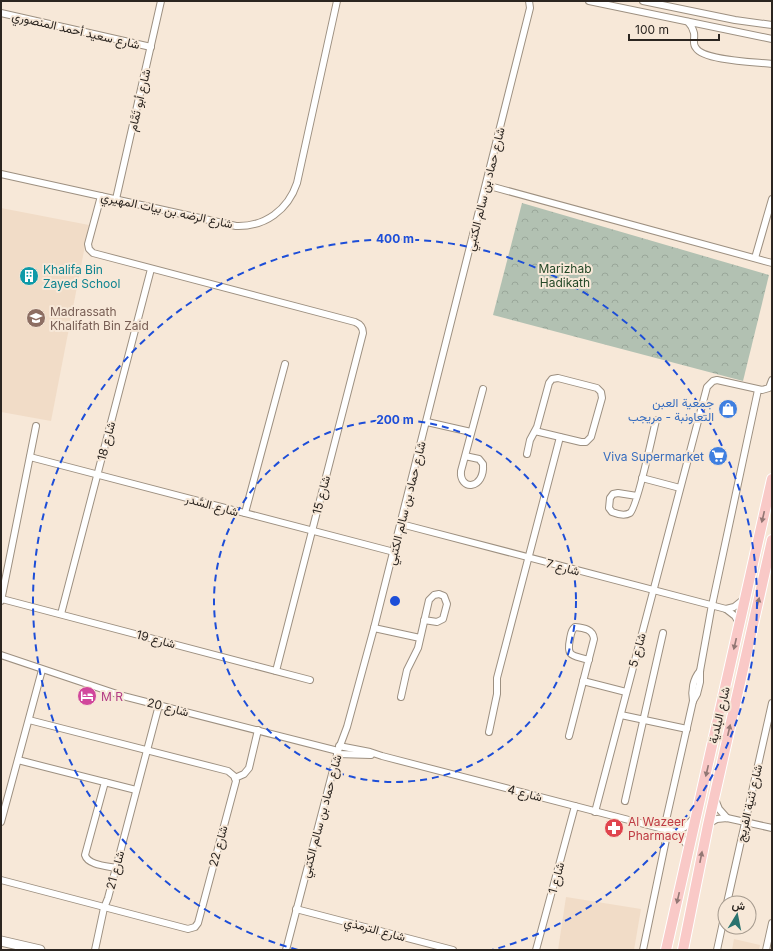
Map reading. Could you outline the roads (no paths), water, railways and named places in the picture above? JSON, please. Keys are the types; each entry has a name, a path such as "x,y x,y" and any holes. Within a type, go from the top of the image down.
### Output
{"main road":[{"name":"شارع البلدية","path":"666,950 772,479"},
{"name":"شارع البلدية","path":"683,950 714,797 772,540"}],"street":[{"name":"شارع أبو تَمَّام","path":"116,199 161,1"},
{"name":"شارع الرضه بن بيات المهيري","path":"1,174 236,226 258,224 277,213 287,203 297,183 337,1"},
{"name":"شارع حماد بن سالم الكتبي","path":"286,950 338,750 374,628 394,552 530,4 534,1"},
{"path":"589,1 772,39"},
{"path":"643,1 735,20 772,25"},
{"name":"شارع سعيد أحمد المنصوري","path":"1,13 150,47"},
{"path":"688,22 692,28 696,50 706,55 738,61 772,64"},
{"path":"694,36 704,25"},
{"path":"486,184 772,263"},
{"path":"101,196 89,241 89,249 95,254 151,268"},
{"path":"755,258 772,199"},
{"name":"شارع 15","path":"151,268 355,322 361,326 362,333 276,671"},
{"name":"شارع 18","path":"61,614 151,268"},
{"path":"245,513 285,364"},
{"path":"527,454 530,440 535,431 549,383 552,379 558,378 599,389 601,392 602,398 590,439 583,443 535,431"},
{"name":"شارع 5","path":"595,812 707,387 713,381 722,380 758,390"},
{"path":"642,950 693,701 697,694 700,682 700,671 712,605 758,390 766,390 769,388 772,380"},
{"path":"465,456 478,459 484,466 481,479 477,483 469,484 462,479 460,474 483,389"},
{"path":"637,496 613,494 610,498 609,508 612,512 628,514 634,508 642,478 656,420"},
{"path":"427,422 471,432"},
{"path":"1,600 36,426"},
{"path":"489,732 497,694 497,678 560,437"},
{"name":"شارع السَّدر","path":"30,457 394,552"},
{"path":"642,478 680,488"},
{"name":"شارع 7","path":"401,524 726,609"},
{"path":"400,697 407,670 416,653 424,620 430,598 437,594 444,596 447,604 443,619 437,622 424,620"},
{"path":"740,625 735,616 726,609 738,604 746,595"},
{"name":"شارع 19","path":"1,600 61,614 310,680"},
{"path":"374,628 420,638"},
{"path":"569,736 589,660 594,639 594,634 590,630 575,628 571,632 568,648 569,652 572,655 589,660"},
{"path":"625,801 663,633"},
{"name":"شارع 20","path":"1,655 123,696 338,750"},
{"path":"1,822 42,670"},
{"path":"583,681 626,692"},
{"name":"شارع ثنية الفريج","path":"729,895 772,703"},
{"name":"شارع 21","path":"95,950 104,908 159,705"},
{"path":"621,715 687,729"},
{"path":"29,720 228,771 233,774 235,778 244,774 249,768 258,730"},
{"name":"شارع 4","path":"338,750 374,754 675,832"},
{"path":"18,760 136,790"},
{"name":"شارع 22","path":"1,880 188,930 195,927 198,923 202,909 235,783 235,778"},
{"path":"105,782 85,855 87,860 90,862 116,868"},
{"path":"714,797 719,808 727,818"},
{"name":"شارع 1","path":"536,950 575,806"},
{"path":"689,850 685,841 675,832 690,824 697,816"},
{"path":"708,825 717,819 727,818 772,828"},
{"name":"شارع الترمذي","path":"296,908 453,950"},
{"path":"766,950 772,923"},
{"path":"717,950 720,935"},
{"path":"1,941 40,950"}],"place":[{"name":"Khalifa Bin Zayed School","path":"29,276"},
{"name":"Madrassath Khalifath Bin Zaid","path":"36,318"},
{"name":"جمعية العبن التعاونبة - مريجب","path":"728,409"},
{"name":"Viva Supermarket","path":"718,456"},
{"name":"M R","path":"87,696"},
{"name":"Al Wazeer Pharmacy","path":"614,828"}],"park label":[{"name":"Marizhab Hadikath","path":"565,275"}]}
